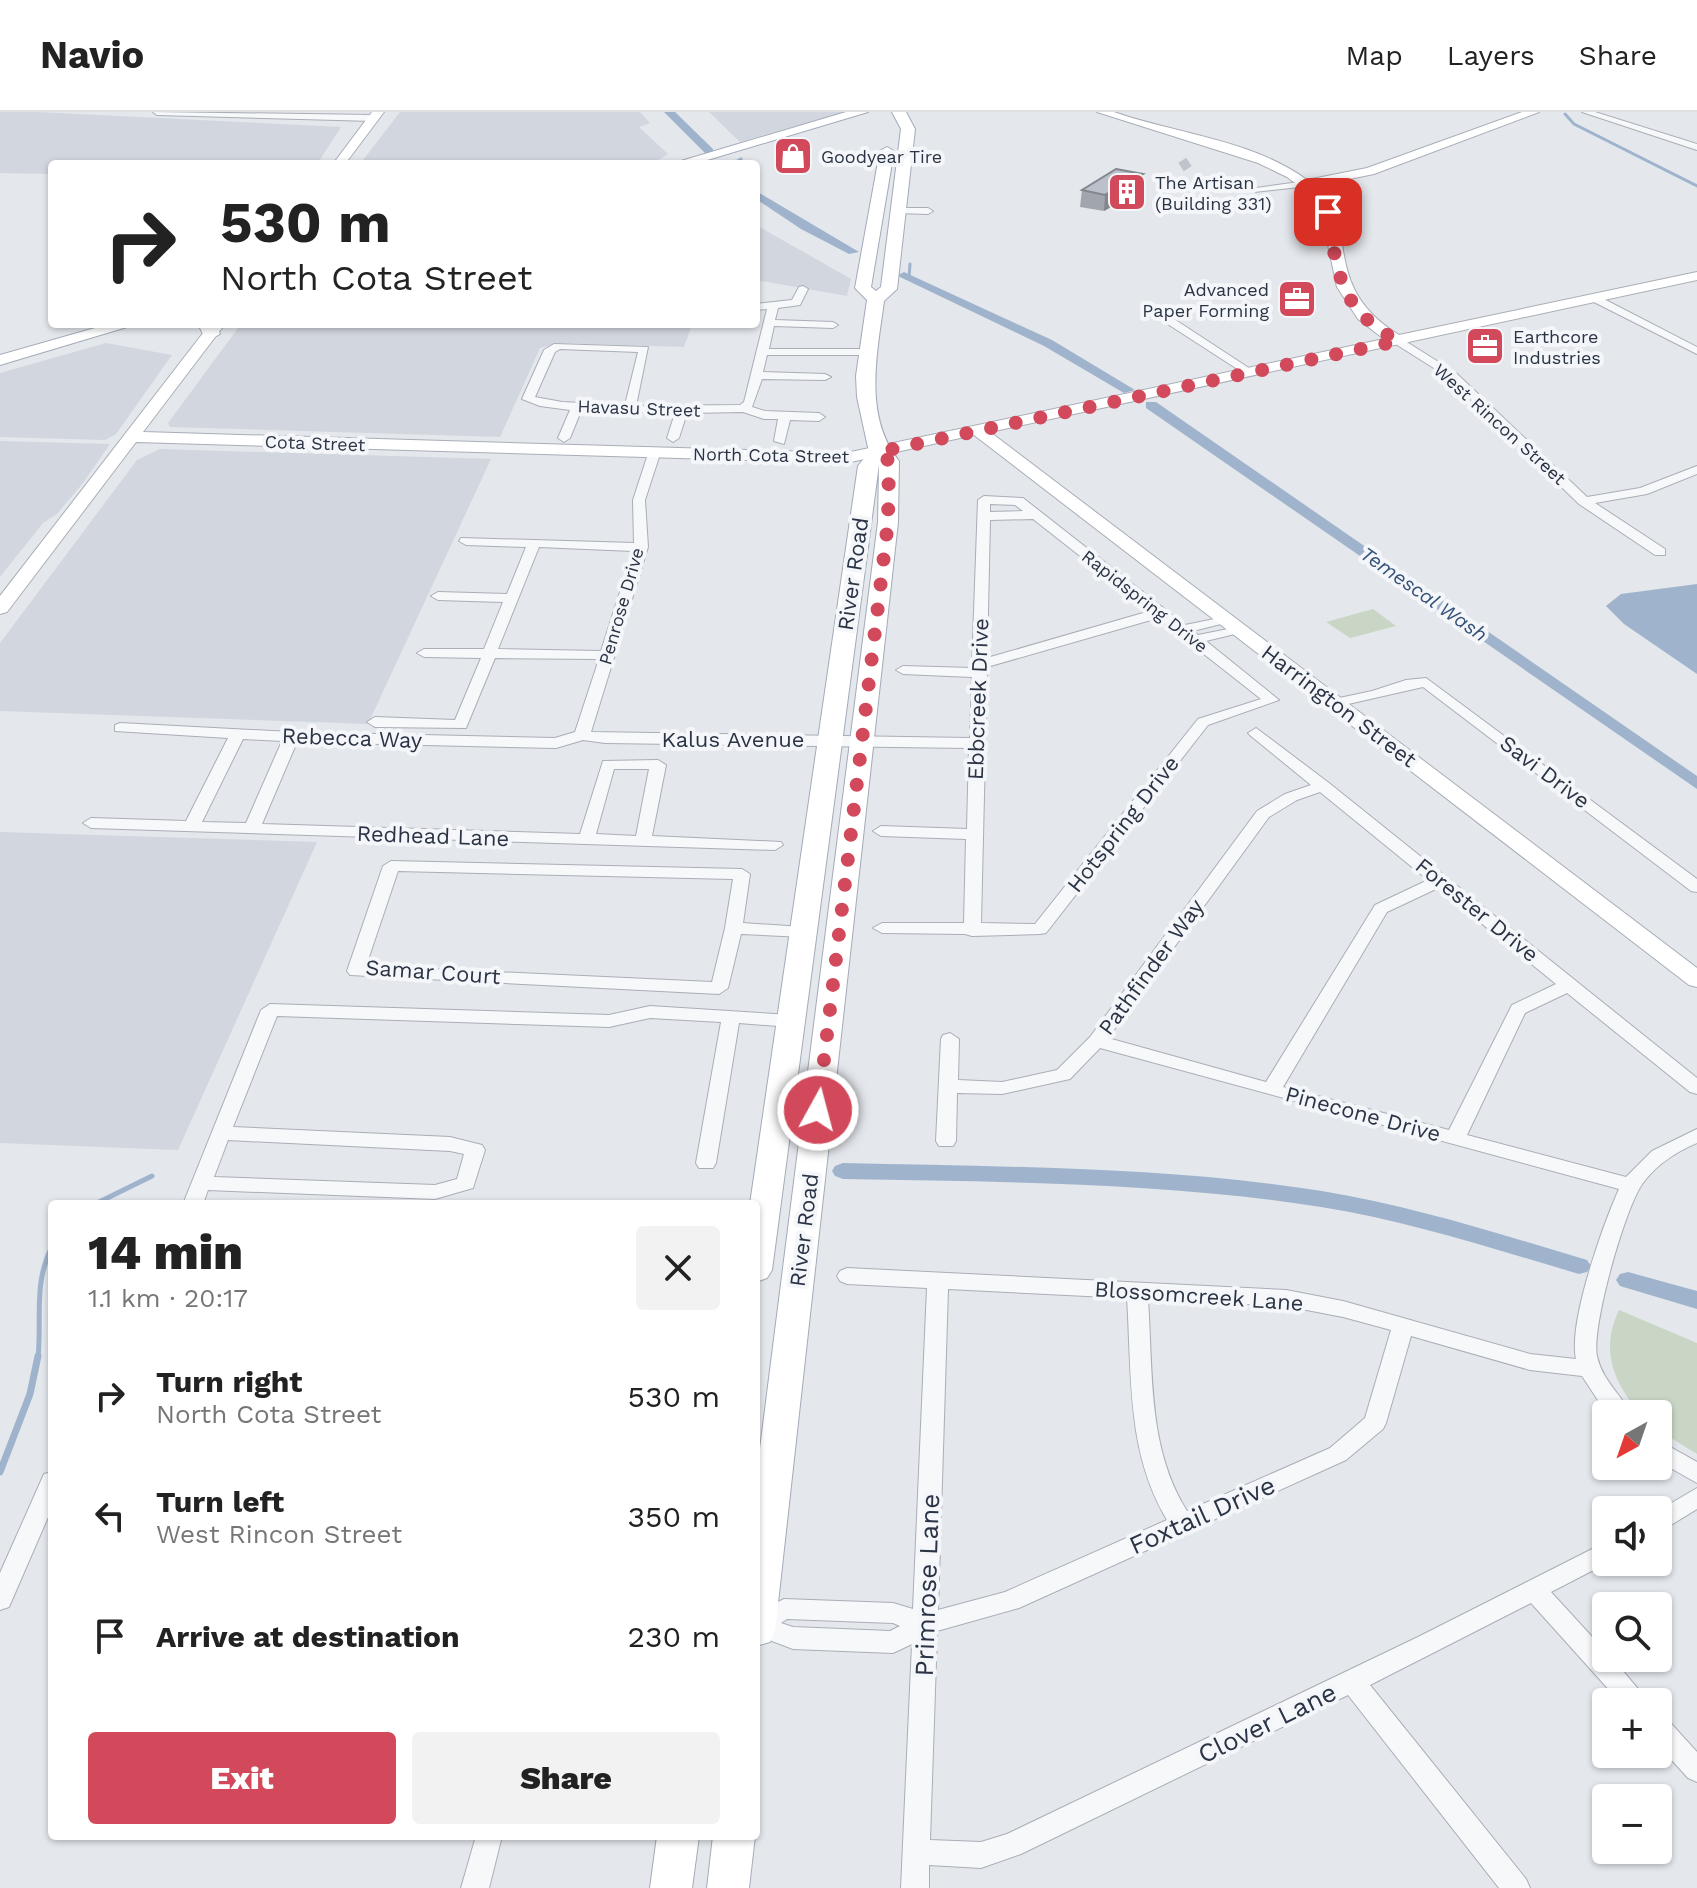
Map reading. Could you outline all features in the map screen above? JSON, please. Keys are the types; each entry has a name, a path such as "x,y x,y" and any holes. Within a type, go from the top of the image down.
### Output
{"main road":[{"path":"899,112 908,129"},
{"name":"River Road","path":"760,1593 888,522 889,461 879,452 866,397 869,352 893,244 908,129 914,112"},
{"path":"696,160 873,115"},
{"path":"714,160 873,115 894,123 863,288 882,294"},
{"path":"884,171 892,177 888,209 899,211"},
{"path":"877,219 883,225 884,237 893,244"},
{"path":"0,360 114,328"},
{"name":"River Road","path":"760,1242 868,466 879,452"},
{"path":"671,1888 677,1840"},
{"path":"728,1888 734,1840"}],"street":[{"path":"157,112 376,115"},
{"name":"West Rincon Street","path":"1103,112 1261,162 1306,184 1324,201 1345,295 1360,314 1452,375 1584,501 1660,552"},
{"path":"1254,189 1306,184 1370,171 1533,112"},
{"path":"1586,112 1697,147"},
{"path":"342,160 376,115"},
{"path":"899,211 928,211"},
{"name":"North Cota Street","path":"498,449 846,458 980,432 1697,276"},
{"path":"760,307 796,303 803,289"},
{"path":"1592,297 1697,351"},
{"path":"744,408 750,403 773,307"},
{"path":"1167,319 1249,372"},
{"path":"769,323 833,325"},
{"path":"0,608 211,328"},
{"name":"Havasu Street","path":"630,408 644,349 558,346 550,350 528,399 534,404 630,408 682,409 744,408 764,415 819,417"},
{"path":"763,349 869,352"},
{"path":"757,375 825,377"},
{"path":"564,438 577,406"},
{"path":"673,438 682,409"},
{"path":"780,441 785,416"},
{"name":"Harrington Street","path":"980,432 1697,980"},
{"name":"Cota Street","path":"131,437 498,449"},
{"name":"Penrose Drive","path":"582,735 641,547 639,500 654,454"},
{"path":"1584,501 1643,491 1697,470"},
{"name":"Rapidspring Drive","path":"984,516 984,500 1018,501 1272,700"},
{"path":"984,516 1036,515"},
{"name":"Ebbcreek Drive","path":"972,931 975,743 984,516"},
{"path":"466,541 641,547"},
{"path":"375,722 461,725 493,654 534,543"},
{"path":"438,596 514,598"},
{"path":"903,670 980,668 1160,613"},
{"path":"1182,630 1231,624"},
{"path":"1195,640 1231,624"},
{"path":"424,653 607,655"},
{"name":"Savi Drive","path":"1335,703 1365,694 1375,695 1384,689 1426,682 1697,887"},
{"name":"Hotspring Drive","path":"972,931 1040,929 1203,722 1272,700"},
{"name":"Rebecca Way","path":"120,728 291,737 556,743 582,735"},
{"name":"Forester Drive","path":"1256,733 1697,1088"},
{"path":"191,827 238,734"},
{"name":"Kalus Avenue","path":"582,735 605,738 975,743"},
{"path":"251,830 291,737"},
{"path":"586,841 608,764 658,765 643,842"},
{"name":"Pathfinder Way","path":"948,1086 1002,1088 1063,1075 1097,1041 1263,814 1291,797 1323,786"},
{"name":"Redhead Lane","path":"91,823 775,845"},
{"path":"881,831 973,834"},
{"name":"Samar Court","path":"391,866 742,874 734,928 719,988 356,971 391,866"},
{"path":"1271,1090 1381,909 1440,881"},
{"path":"734,928 803,932"},
{"path":"882,928 972,931"},
{"path":"1455,1139 1518,1009 1569,985"},
{"path":"195,1200 270,1010 609,1021 650,1012 791,1021"},
{"path":"706,1163 731,1017"},
{"path":"946,1141 950,1039"},
{"name":"Pinecone Drive","path":"1097,1041 1631,1185"},
{"path":"201,1183 435,1192 466,1183 475,1150 422,1142 221,1133"},
{"path":"1607,1400 1599,1391 1584,1348 1590,1312 1631,1185 1673,1145 1697,1136"},
{"name":"Blossomcreek Lane","path":"847,1276 1286,1298 1403,1325 1530,1362 1590,1369"},
{"name":"Primrose Lane","path":"915,1888 938,1282"},
{"path":"1137,1291 1149,1459 1165,1503 1182,1524"},
{"name":"Foxtail Drive","path":"760,1628 793,1638 893,1642 926,1624 1010,1601 1338,1454 1375,1423 1403,1325"},
{"path":"1672,1458 1697,1474"},
{"path":"0,1600 48,1490"},
{"path":"1672,1514 1697,1497"},
{"name":"Clover Lane","path":"916,1852 981,1855 1012,1845 1352,1681 1592,1559"},
{"path":"1534,1590 1623,1688"},
{"path":"1352,1681 1508,1886"},
{"path":"1672,1742 1697,1770"},
{"path":"475,1888 488,1840"}],"shaded area":[{"path":"0,112 341,127 320,160 48,160 48,174 0,173"},
{"path":"400,112 640,112 650,123 639,127 668,154 658,160 363,160"},
{"path":"709,112 844,112 740,142"},
{"path":"760,227 851,279 847,296 760,281"},
{"path":"238,328 691,328 684,347 561,343 540,348 500,437 170,427 168,423"},
{"path":"106,343 172,355 116,434 105,440 0,437 0,373"},
{"path":"0,441 110,444 83,483 57,514 43,523 0,577"},
{"path":"160,449 491,459 368,724 0,711 0,643 137,460"},
{"path":"0,832 317,842 178,1150 0,1143"}],"green space":[{"path":"1373,609 1396,626 1350,638 1326,622"},
{"path":"1619,1310 1697,1343 1697,1454 1672,1439 1672,1400 1630,1400 1612,1365 1610,1338"}],"water":[{"path":"1697,584 1697,674 1624,624 1606,606 1621,594"}],"building":[{"path":"1116,169 1143,174 1105,195 1082,190"}],"waterway":[{"name":"Temescal Wash","path":"669,112 709,151"},
{"path":"1565,114 1574,124 1697,186"},
{"name":"Temescal Wash","path":"760,197 805,227 853,252"},
{"path":"909,278 910,264"},
{"name":"Temescal Wash","path":"904,275 1048,343 1129,390"},
{"name":"Temescal Wash","path":"1151,405 1582,701 1697,784"},
{"path":"843,1171 1083,1178 1262,1191 1386,1212 1579,1266"},
{"path":"103,1200 152,1176"},
{"path":"38,1358 40,1288 48,1256"},
{"path":"1628,1280 1697,1300"},
{"path":"0,1472 30,1394 38,1356"}],"tunnel":[{"path":"1181,167 1189,162"}],"place":[{"name":"Goodyear Tire","path":"793,156"},
{"name":"The Artisan (Building 331)","path":"1127,192"},
{"name":"Advanced Paper Forming","path":"1297,299"},
{"name":"Earthcore Industries","path":"1485,346"}],"route":[{"path":"818,1110 888,522 889,461 879,452 1398,341 1360,314 1345,295 1339,279 1328,212"}]}
